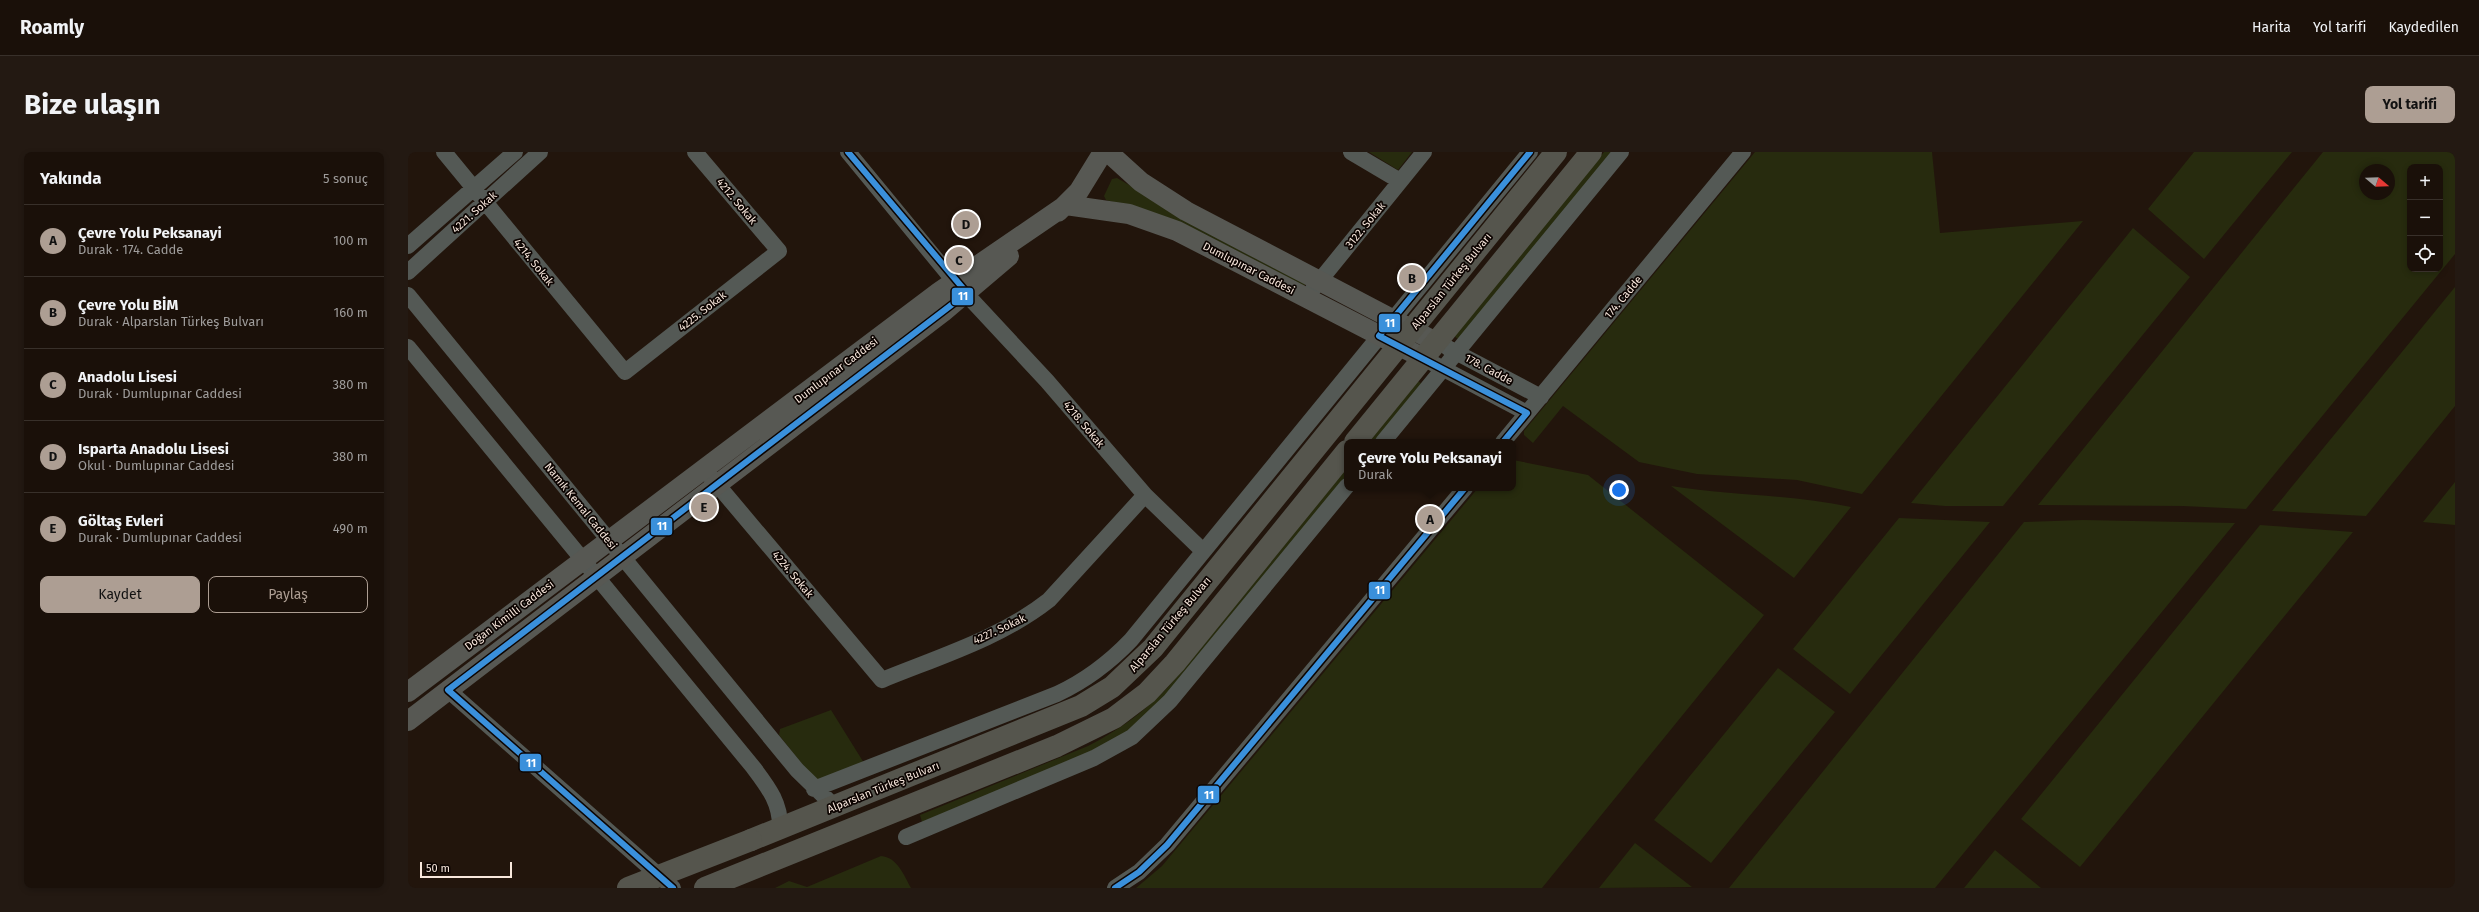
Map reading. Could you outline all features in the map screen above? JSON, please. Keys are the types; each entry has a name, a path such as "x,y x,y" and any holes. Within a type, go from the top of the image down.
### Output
{"highway":[{"name":"Alparslan Türkeş Bulvarı","path":"628,888 780,829 1081,706 1112,687 1153,648 1556,152"},
{"path":"1357,439 1591,152"},
{"path":"705,888 1092,731 1131,706 1175,662 1344,455"}],"main road":[{"name":"Dumlupınar Caddesi","path":"623,557 718,485 960,287 1066,205 1092,173 1103,152"},
{"name":"Dumlupınar Caddesi","path":"1108,152 1141,182 1186,211 1393,320 1405,338"},
{"name":"Dumlupınar Caddesi","path":"1066,205 1129,214 1158,223 1379,336 1405,338 1430,350"},
{"name":"Dumlupınar Caddesi","path":"609,539 704,468 960,287"},
{"name":"Doğan Kimilli Caddesi","path":"408,692 609,539"},
{"name":"Doğan Kimilli Caddesi","path":"408,721 623,557"}],"street":[{"name":"4214. Sokak","path":"444,152 625,372"},
{"name":"4221. Sokak","path":"408,246 475,189 515,152"},
{"name":"4221. Sokak","path":"408,272 540,152"},
{"name":"4212. Sokak","path":"695,152 779,251"},
{"name":"4218. Sokak","path":"848,152 960,287 1047,380 1145,496 1203,551"},
{"path":"1351,152 1400,182"},
{"name":"3122. Sokak","path":"1306,298 1424,152"},
{"path":"814,789 1076,685 1095,673 1131,640 1530,152"},
{"path":"1386,439 1621,152"},
{"name":"174. Cadde","path":"1505,439 1743,152"},
{"name":"4225. Sokak","path":"625,372 779,251"},
{"name":"Namık Kemal Caddesi","path":"408,295 814,789 834,806"},
{"path":"408,347 764,782 778,807 780,829"},
{"name":"178. Cadde","path":"1430,350 1457,352 1541,397"},
{"name":"178. Cadde","path":"1430,350 1444,369 1527,413"},
{"name":"4224. Sokak","path":"704,468 882,680"},
{"path":"906,837 1094,758 1132,737 1170,701 1344,490"},
{"path":"1115,888 1139,872 1167,845 1462,491"},
{"name":"4227. Sokak","path":"882,680 1010,626 1031,614 1049,600 1145,496"},
{"path":"448,690 673,888"}],"green space":[{"path":"1369,152 1412,152 1398,170"},
{"path":"1604,152 1612,152 1459,340 1454,336"},
{"path":"1755,152 1932,152 1940,233 2083,221 1862,494 1797,480 1697,474 1639,462 1563,406 1533,443 1524,435 1524,431"},
{"path":"2194,152 2292,152 2204,259 2148,209"},
{"path":"2323,152 2455,152 2455,254 2443,269 2443,164 2407,164 2407,272 2440,272 2246,509 2183,506 2038,505"},
{"path":"1117,178 1181,215 1307,282 1302,289 1140,209 1106,200 1104,196 1112,179"},
{"path":"2133,228 2190,277 2003,506 1945,506 1911,503"},
{"path":"2455,287 2455,406 2366,516 2272,511"},
{"path":"1418,381 1422,384 1377,439 1370,439"},
{"path":"1516,461 1588,475 1764,615 1542,888 1136,888 1162,866 1475,491 1516,491"},
{"path":"1344,472 1344,480 1172,690 1141,723 1109,745 922,822 920,815 1088,746 1110,734 1140,712 1168,687"},
{"path":"2455,482 2455,525 2423,522"},
{"path":"1671,486 1716,492 1783,497 1851,507 1794,578"},
{"path":"1899,518 1990,522 1850,694 1793,649"},
{"path":"2083,520 2235,523 1935,888 1729,888 2024,522"},
{"path":"2260,525 2353,532 2080,867 2021,819"},
{"path":"1778,668 1835,712 1711,863 1654,820"},
{"path":"831,710 864,763 817,783 779,735 780,729"},
{"path":"1635,843 1692,887 1599,888"},
{"path":"1995,850 2041,888 1964,888"},
{"path":"881,856 887,857 896,863 903,872 911,888 775,888 789,881 807,887"}],"transit line":[{"name":"11","path":"673,888 448,690 967,293 848,152"},
{"name":"11","path":"1505,439 1527,413 1379,336 1530,152"},
{"name":"11","path":"1115,888 1139,872 1167,845 1462,491"}],"place":[{"name":"Isparta Anadolu Lisesi","path":"966,224"},
{"name":"Anadolu Lisesi","path":"959,260"},
{"name":"Çevre Yolu BİM","path":"1412,278"},
{"name":"Göltaş Evleri","path":"704,507"},
{"name":"Çevre Yolu Peksanayi","path":"1430,519"}]}
